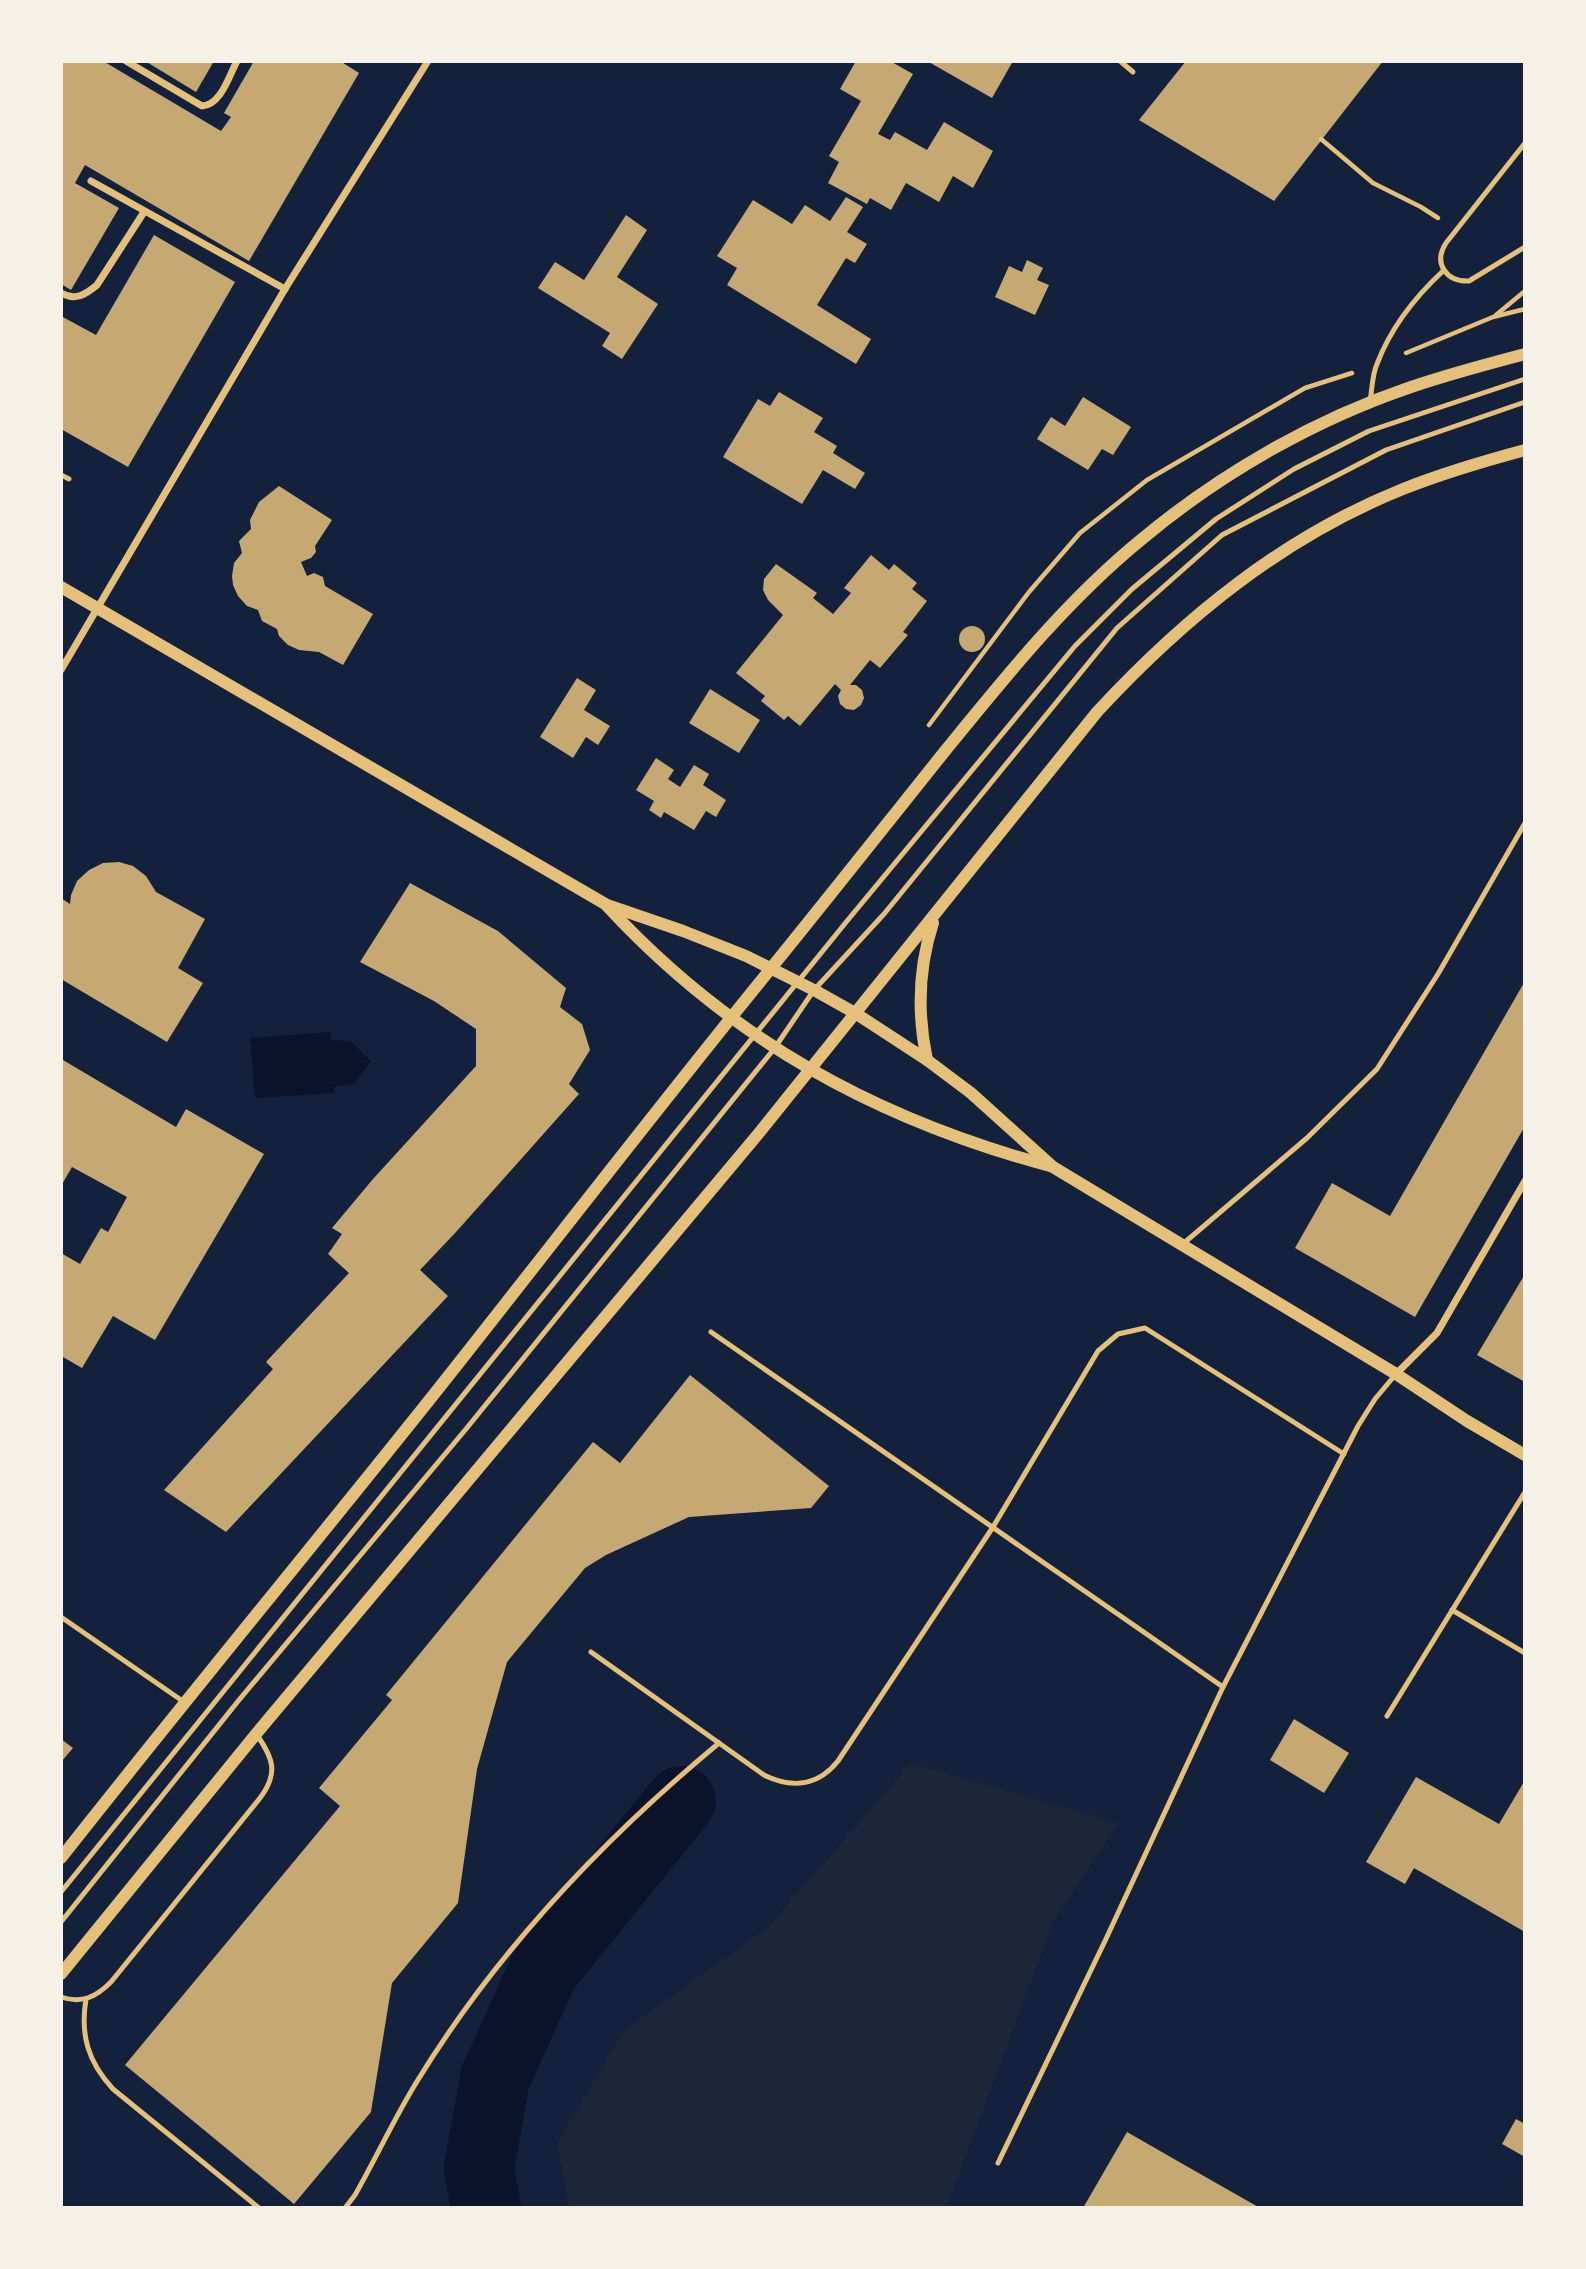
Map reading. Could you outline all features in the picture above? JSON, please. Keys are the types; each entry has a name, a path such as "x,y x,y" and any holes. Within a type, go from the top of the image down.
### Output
{"street":[{"path":"126,61 202,106 208,106 218,98 237,61"},
{"path":"61,670 285,289 428,61"},
{"path":"91,181 285,289"},
{"path":"61,293 68,297 77,297 97,285 144,212"},
{"path":"61,1858 430,1399 771,967 981,707 1059,617 1099,576 1142,538 1228,475 1316,426 1370,403 1452,373 1525,354"},
{"path":"61,1974 256,1734 654,1260 1106,703 1140,665 1187,622 1289,547 1402,489 1525,450"},
{"path":"61,587 607,905 683,930 771,967 855,1013 927,1060 971,1093 1053,1167 1525,1455"},
{"path":"607,905 662,961 774,1049 860,1096 935,1129 987,1148 1053,1167"},
{"path":"927,1060 922,1036 920,988 927,942 936,914"},
{"path":"1396,1374 1437,1334 1525,1181"}],"lane":[{"path":"1120,61 1133,72"},
{"path":"1525,143 1446,243 1441,251 1440,261 1443,271 1450,278 1469,281 1525,247"},
{"path":"1370,403 1376,365 1394,329 1424,288 1443,271"},
{"path":"61,1892 798,982 1075,646 1132,589 1216,519 1294,469 1370,431 1525,379"},
{"path":"61,1922 230,1711 466,1429 774,1049 814,990 884,914 1116,628 1222,535 1386,450 1525,402"},
{"path":"61,475 69,479"},
{"path":"1181,1245 1307,1138 1377,1069 1438,974 1525,824"},
{"path":"591,1652 776,1782 804,1784 829,1772 993,1527 1098,1351 1118,1334 1145,1328 1344,1454"},
{"path":"711,1332 1223,1687"},
{"path":"998,2163 1223,1687 1344,1454 1375,1399 1396,1374"},
{"path":"1387,1716 1525,1492"},
{"path":"1452,1610 1525,1653"},
{"path":"61,1617 184,1702"},
{"path":"61,1997 77,2001 96,1996 111,1982 267,1789 272,1765 269,1752 256,1734"},
{"path":"345,2208 355,2195 416,2084 503,1958 552,1900 605,1845 660,1792 719,1743"},
{"path":"86,1999 84,2032 87,2048 102,2076 113,2088 259,2208"}],"path":[{"path":"1321,139 1373,183 1422,207"},
{"path":"1493,317 1525,292"}],"shaded area":[{"path":"330,1032 331,1040 350,1041 371,1061 354,1084 334,1087 334,1093 255,1098 250,1038"},
{"path":"911,1763 1119,1823 1054,1920 946,2208 569,2208 557,2143 624,2031 767,1928"}],"building":[{"path":"61,61 103,61 221,131 231,117 224,113 254,61 340,61 359,73 249,261 85,165 75,183 119,208 71,290 61,284"},
{"path":"145,61 214,61 196,92"},
{"path":"856,61 890,61 913,74 878,134 890,140 895,132 927,150 944,122 993,151 973,188 953,176 939,202 906,183 891,210 870,198 867,204 828,183 839,162 829,156 861,101 840,89"},
{"path":"927,61 1013,61 992,98"},
{"path":"1186,61 1383,61 1274,201 1139,120"},
{"path":"846,197 863,207 847,232 867,244 855,263 846,258 817,305 871,339 856,364 727,285 737,268 717,256 753,200 792,224 805,205 830,221"},
{"path":"626,215 647,230 617,277 658,304 622,359 602,346 610,333 538,288 555,262 584,280"},
{"path":"154,235 235,282 128,467 61,429 61,316 96,335"},
{"path":"1027,260 1043,268 1037,280 1049,285 1035,315 995,297 1009,266 1022,272"},
{"path":"779,392 823,418 814,432 837,446 833,453 865,473 855,489 823,470 802,504 723,457 758,399 770,406"},
{"path":"1083,397 1131,427 1113,455 1102,449 1088,470 1037,439 1051,417 1065,426"},
{"path":"279,486 332,520 315,546 316,552 311,558 301,562 307,576 314,573 323,577 325,586 373,614 343,665 319,652 299,650 288,645 279,636 277,629 262,621 258,610 247,606 233,585 234,563 242,553 239,541 251,529 250,520 259,502"},
{"path":"871,555 889,570 894,564 917,583 912,589 927,601 903,632 908,635 880,668 870,660 850,685 856,685 862,690 864,698 861,705 854,710 846,709 840,704 838,696 841,690 835,684 800,726 788,716 784,720 761,701 765,696 736,673 783,615 768,600 763,590 764,579 776,564 817,593 813,598 833,614 851,593 844,588"},
{"path":"972,626 981,630 985,639 981,648 972,652 963,648 959,639 963,630"},
{"path":"577,678 596,690 584,710 610,726 598,745 586,737 573,758 540,737"},
{"path":"710,689 760,720 739,753 689,723"},
{"path":"656,758 674,770 668,779 680,787 694,765 709,774 703,785 726,800 716,817 706,811 694,830 664,812 661,818 649,810 654,801 636,790"},
{"path":"119,862 133,866 146,876 156,892 205,919 178,968 203,983 167,1042 61,979 61,898 70,904 77,881 89,870 103,863"},
{"path":"410,883 498,931 566,988 560,1007 582,1024 590,1050 569,1084 579,1094 420,1270 448,1296 226,1532 164,1490 273,1369 266,1362 349,1273 328,1254 342,1234 332,1228 476,1066 476,1029 434,1001 360,962"},
{"path":"1525,981 1525,1126 1415,1317 1295,1248 1332,1183 1390,1216"},
{"path":"63,1060 176,1127 186,1109 264,1154 155,1340 113,1316 82,1368 63,1357 61,1360 61,1253 80,1264 101,1228 108,1232 127,1197 72,1167 61,1186"},
{"path":"1525,1274 1525,1382 1477,1355"},
{"path":"690,1375 829,1486 811,1508 689,1517 606,1555 585,1568 507,1662 477,1769 458,1903 392,1983 371,2112 294,2204 125,2065 340,1806 319,1788 392,1700 386,1695 593,1442 620,1463"},
{"path":"1294,1719 1349,1753 1324,1793 1270,1760"},
{"path":"61,1739 73,1748 61,1762"},
{"path":"1416,1777 1499,1824 1525,1780 1525,1932 1414,1868 1405,1884 1366,1862"},
{"path":"1516,2119 1525,2124 1525,2157 1502,2144"},
{"path":"1127,2132 1188,2167 1260,2208 1083,2208"}],"waterway":[{"path":"486,2208 479,2168 495,2078 544,1970 681,1801"}]}
